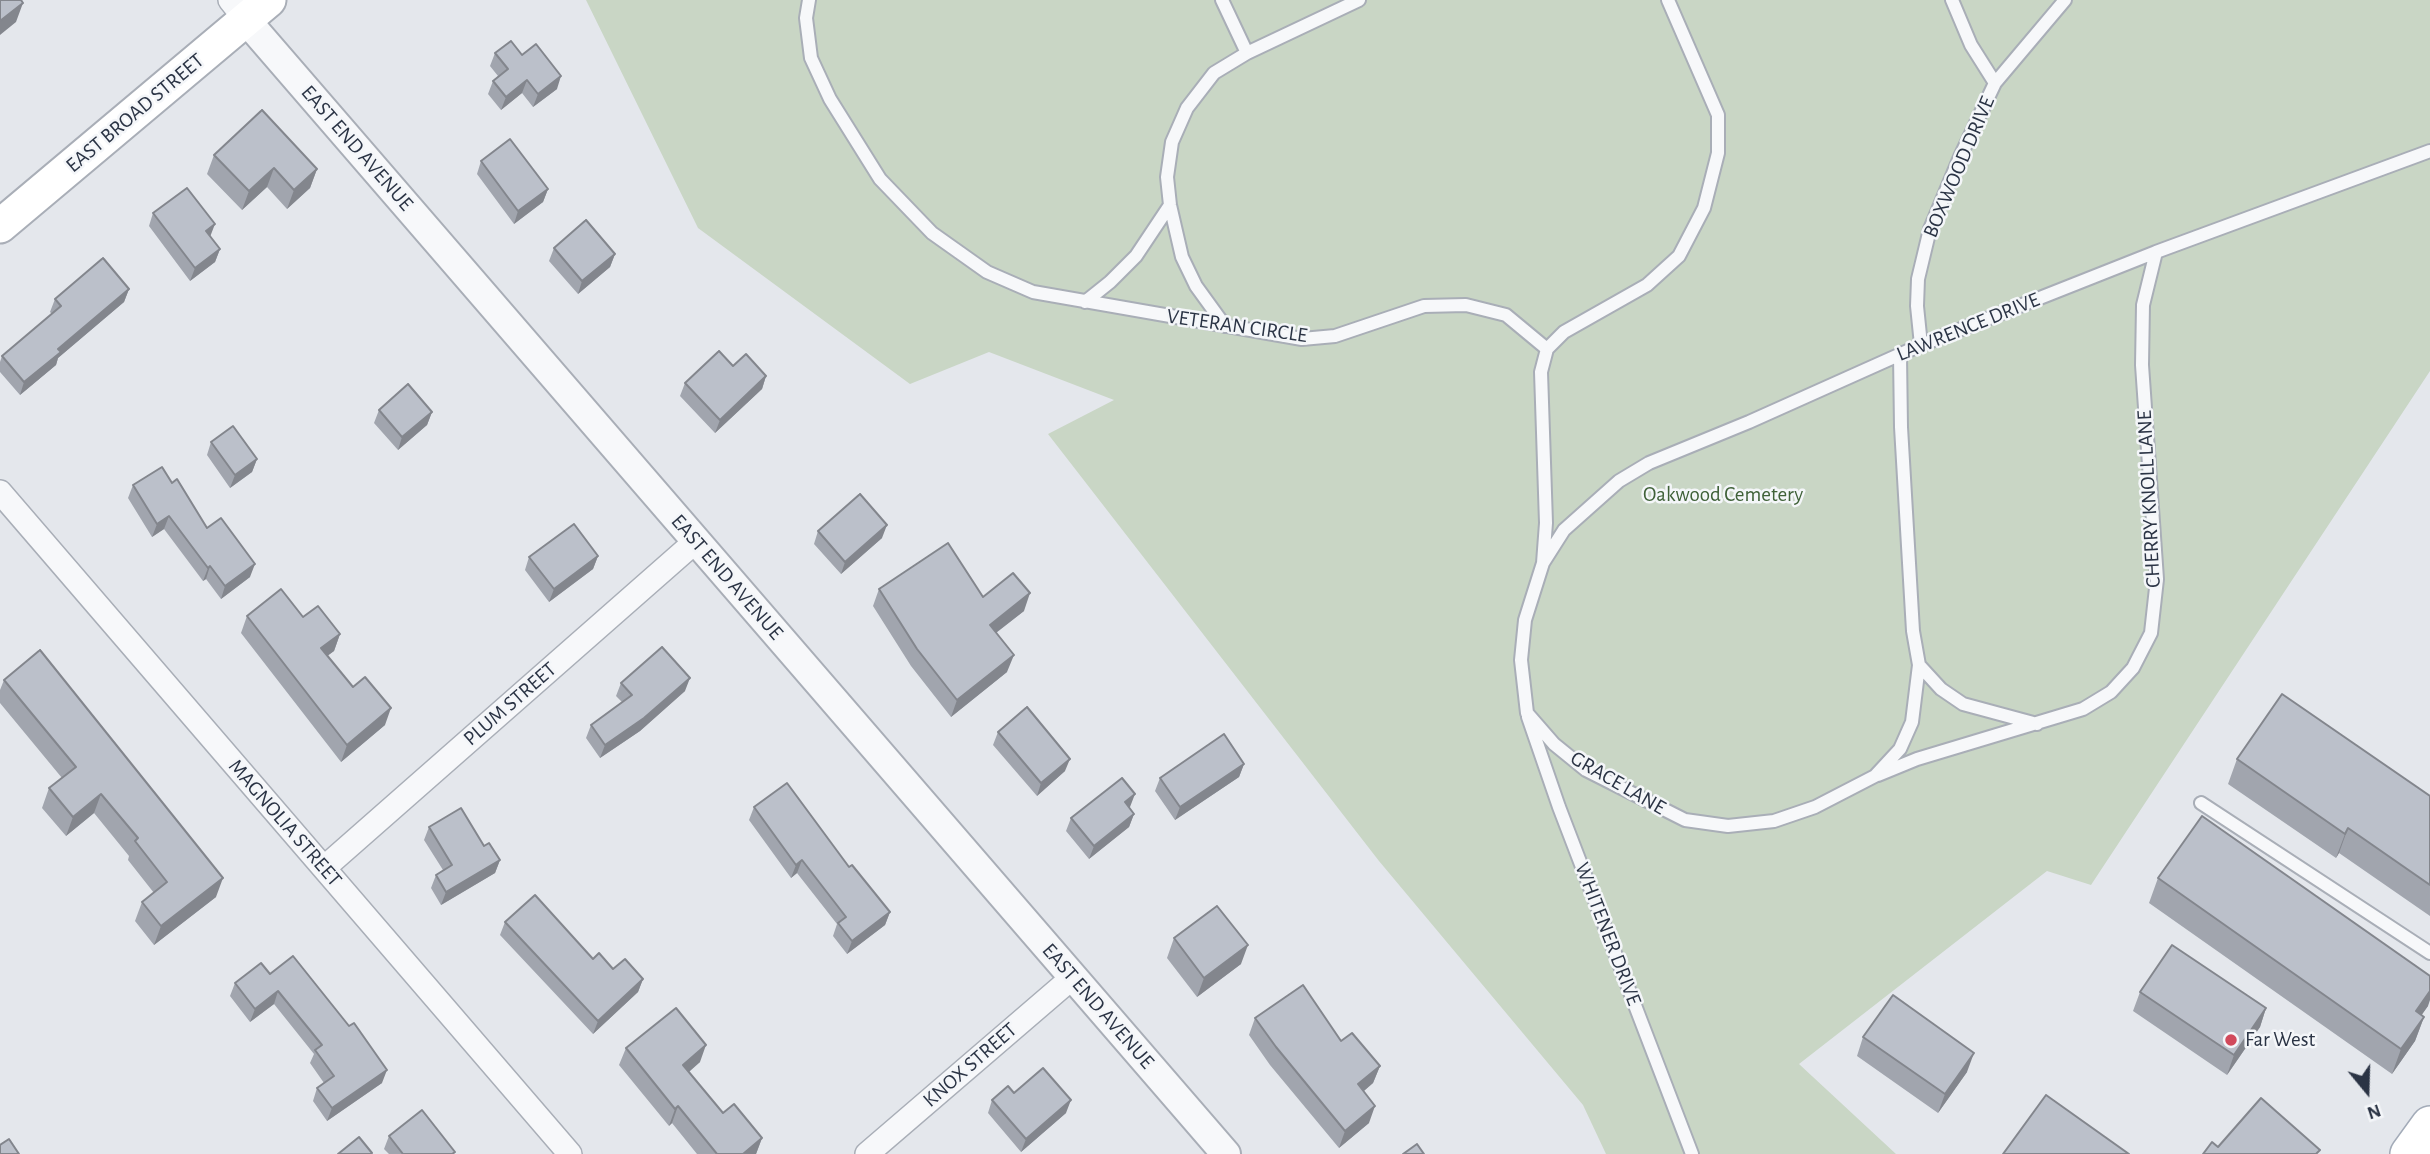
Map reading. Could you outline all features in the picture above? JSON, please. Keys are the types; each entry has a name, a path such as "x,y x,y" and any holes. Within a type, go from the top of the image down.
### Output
{"main road":[{"name":"EAST BROAD STREET","path":"0,226 248,7"},
{"path":"2409,1154 2430,1125"}],"street":[{"name":"EAST END AVENUE","path":"248,7 696,541 1226,1154"},
{"name":"MAGNOLIA STREET","path":"0,492 570,1154"},
{"name":"PLUM STREET","path":"324,868 696,541"},
{"name":"KNOX STREET","path":"867,1154 1073,977"}],"lane":[{"name":"VETERAN CIRCLE","path":"809,0 806,18 811,58 830,99 880,179 932,233 987,272 1033,292 1302,339 1335,335 1424,306 1466,304 1506,315 1547,349"},
{"path":"1222,0 1247,52"},
{"path":"1225,326 1196,286 1182,257 1170,205 1167,177 1172,142 1186,108 1214,73 1247,52 1359,0"},
{"path":"1527,713 1521,660 1525,620 1543,563 1546,523 1541,372 1547,349 1564,332 1647,285 1679,256 1704,208 1718,153 1718,115 1668,0"},
{"name":"BOXWOOD DRIVE","path":"1921,345 1917,306 1919,279 1930,229 1995,83 1971,45 1952,0"},
{"path":"1995,83 2023,46 2065,0"},
{"name":"LAWRENCE DRIVE","path":"1543,563 1564,530 1619,481 1639,469 1921,345 2156,252 2430,151"},
{"path":"1084,302 1110,282 1136,256 1170,205"},
{"name":"CHERRY KNOLL LANE","path":"1875,776 1917,759 2083,709 2111,692 2133,668 2151,633 2157,579 2142,365 2143,305 2156,252"},
{"name":"GRACE LANE","path":"1527,713 1554,744 1586,770 1685,820 1728,826 1774,821 1815,807 1875,776 1900,749 1912,722 1919,665 1912,618 1901,427 1900,355"},
{"path":"1919,665 1941,689 1963,704 2038,724"},
{"name":"WHITENER DRIVE","path":"1527,713 1559,807 1692,1154"},
{"path":"2201,803 2430,953"}],"green space":[{"name":"Oakwood Cemetery","path":"586,0 2430,0 2430,371 2091,885 2047,871 1799,1064 1896,1154 1606,1154 1583,1105 1379,861 1048,434 1114,400 989,352 910,384 698,228"}],"building":[{"path":"0,0 21,0 23,3 0,21"},
{"path":"511,41 522,55 536,44 561,76 538,94 527,80 506,97 493,81 508,69 495,53"},
{"path":"262,110 317,169 294,190 274,168 249,191 214,155"},
{"path":"510,139 548,189 518,211 481,161"},
{"path":"187,188 215,224 206,231 220,249 195,268 153,213"},
{"path":"586,220 615,254 582,281 554,248"},
{"path":"103,258 129,289 58,349 61,352 24,382 2,356 61,306 55,299"},
{"path":"719,351 733,366 746,354 766,376 720,420 685,383"},
{"path":"408,384 432,412 402,437 379,410"},
{"path":"233,426 257,459 235,475 211,442"},
{"path":"162,467 172,483 177,479 207,528 221,518 255,564 225,586 169,516 157,524 133,485"},
{"path":"860,494 887,525 845,562 818,531"},
{"path":"574,524 598,556 554,589 529,557"},
{"path":"948,543 983,597 1013,573 1030,593 990,625 1014,655 957,700 917,649 879,589"},
{"path":"281,589 303,617 318,606 340,634 321,648 353,687 365,677 391,708 347,745 247,616"},
{"path":"662,647 690,678 644,718 605,745 591,725 632,695 621,683"},
{"path":"40,650 223,878 161,926 142,902 167,882 135,841 138,838 101,794 73,817 49,788 76,767 4,680"},
{"path":"2282,694 2430,796 2430,885 2348,828 2345,834 2237,759"},
{"path":"1027,707 1070,759 1041,783 998,732"},
{"path":"1224,734 1244,764 1180,807 1160,778"},
{"path":"1122,778 1135,794 1125,802 1134,814 1094,846 1071,818"},
{"path":"787,783 849,867 852,865 890,912 852,941 838,923 846,917 802,860 796,865 754,807"},
{"path":"461,808 484,846 489,843 500,860 446,892 436,875 452,865 429,827"},
{"path":"2202,816 2430,976 2430,991 2416,1011 2424,1017 2401,1049 2158,878"},
{"path":"535,895 593,959 599,953 613,969 625,959 643,979 598,1021 505,922"},
{"path":"1217,906 1248,945 1204,978 1174,938"},
{"path":"2172,945 2266,1008 2234,1055 2140,992"},
{"path":"293,956 349,1026 354,1023 387,1070 332,1108 317,1088 334,1076 315,1050 322,1045 278,991 255,1009 235,983 261,963 270,974"},
{"path":"1303,985 1341,1041 1352,1033 1380,1066 1358,1084 1375,1106 1345,1131 1255,1018"},
{"path":"1893,995 1974,1053 1945,1094 1863,1037"},
{"path":"676,1008 706,1045 683,1065 723,1113 734,1104 762,1138 743,1154 717,1154 678,1106 675,1109 626,1048"},
{"path":"1043,1068 1071,1100 1026,1139 992,1100 1008,1086 1014,1093"},
{"path":"2046,1095 2129,1154 2003,1154"},
{"path":"2261,1098 2320,1150 2316,1154 2203,1154 2212,1142 2218,1147"},
{"path":"422,1110 455,1152 403,1154 389,1136"},
{"path":"359,1137 371,1154 338,1154"},
{"path":"9,1139 19,1154 0,1154 0,1145"},
{"path":"1417,1144 1424,1154 1403,1154"}],"place":[{"name":"Far West","path":"2231,1040"}]}
